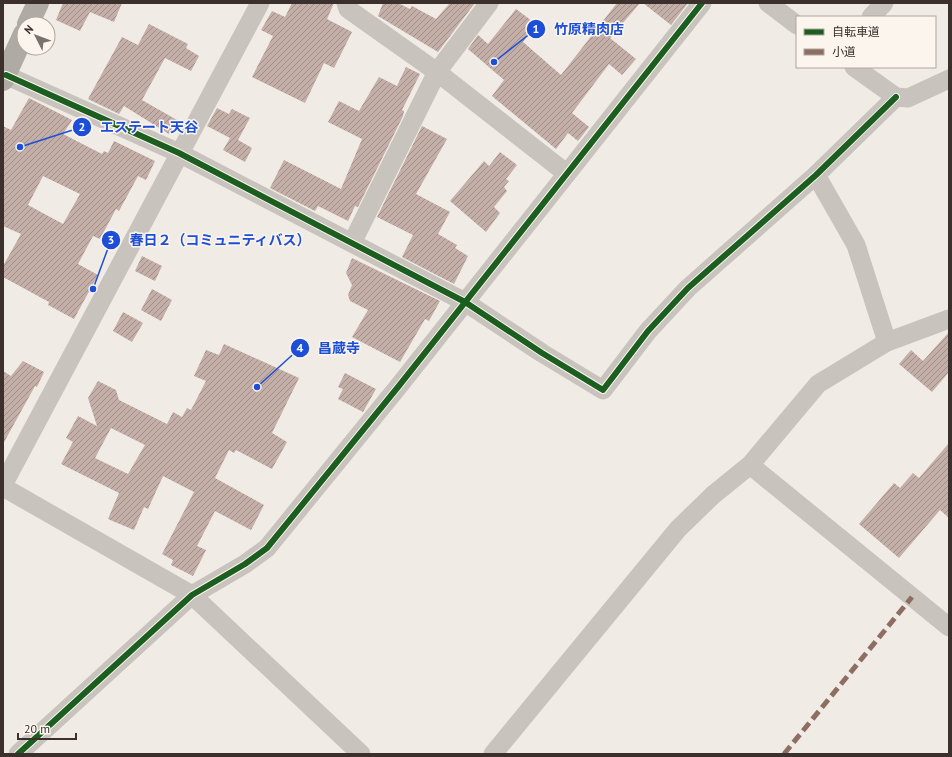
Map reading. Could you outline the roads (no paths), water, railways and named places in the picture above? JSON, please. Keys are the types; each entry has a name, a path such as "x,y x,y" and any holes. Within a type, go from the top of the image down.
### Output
{"highway":[{"path":"32,16 38,3"},
{"path":"4,77 16,51"}],"street":[{"path":"260,3 3,486 192,595 361,754"},
{"path":"346,3 348,9 437,72 566,173"},
{"path":"352,243 437,72 489,3"},
{"path":"18,754 192,595 245,564 267,548 465,302 702,3"},
{"path":"768,3 796,24"},
{"path":"872,16 884,3"},
{"path":"855,68 896,97 908,98 949,79"},
{"path":"4,77 179,153 352,243 465,302 542,353 604,390 648,332 688,288 816,175 896,97"},
{"path":"816,175 856,245 887,342"},
{"path":"493,754 678,529 713,495 750,465 818,384 887,342 949,319"},
{"path":"750,465 949,627"}],"place":[{"name":"竹原精肉店","path":"494,62"},
{"name":"エステート天谷","path":"20,147"},
{"name":"春日２（コミュニティバス）","path":"93,289"},
{"name":"昌蔵寺","path":"257,387"}]}
